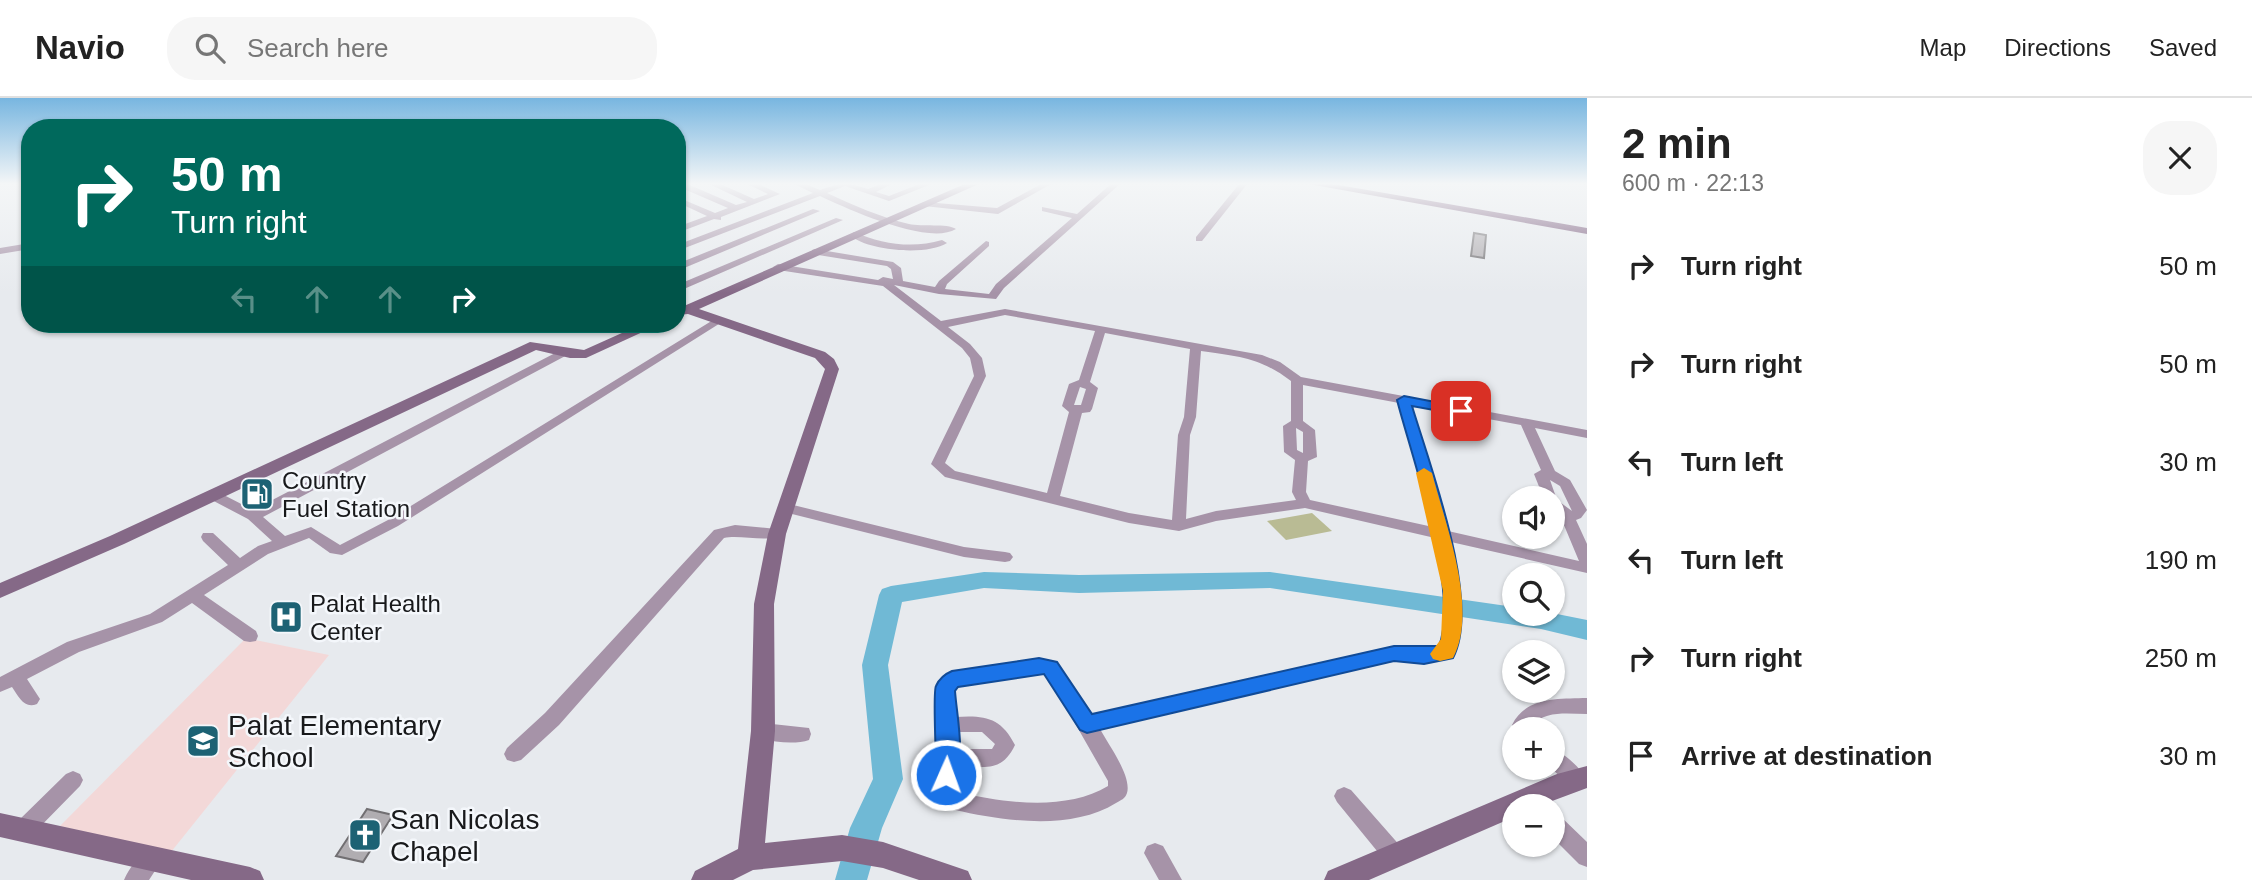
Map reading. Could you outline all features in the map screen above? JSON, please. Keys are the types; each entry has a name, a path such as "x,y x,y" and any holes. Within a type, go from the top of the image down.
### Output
{"main road":[{"path":"1520,219 1587,231"}],"street":[{"path":"686,227 705,219"},
{"path":"722,219 735,225"},
{"path":"686,244 749,219"},
{"path":"686,264 795,219"},
{"path":"686,285 838,219"},
{"path":"686,309 887,219"},
{"path":"890,219 939,230 952,229"},
{"path":"781,266 896,287 992,297 1000,286 1072,219"},
{"path":"1199,239 1215,219"},
{"path":"854,235 865,241 923,249 934,248 942,243"},
{"path":"939,291 942,283 986,244"},
{"path":"0,251 21,248"},
{"path":"815,252 890,264 896,268 896,287"},
{"path":"781,266 896,287 978,360 975,359 980,376 938,464 950,474 1179,526 1216,516 1305,503 1587,568"},
{"path":"939,325 998,311 1262,358 1276,364 1297,380 1587,434"},
{"path":"686,312 803,348 830,362 832,369 777,534 764,604 763,731 750,857"},
{"path":"31,699 8,682 73,647 139,625 193,596 281,541 311,531 335,549 342,550 393,523 718,320"},
{"path":"1052,499 1076,410 1068,406 1075,384 1084,383 1101,330"},
{"path":"0,591 536,345 586,354 633,333"},
{"path":"1179,526 1180,480 1185,435 1190,418 1196,348"},
{"path":"253,516 565,352"},
{"path":"1297,380 1297,423"},
{"path":"1087,724 1394,653 1424,656 1446,653 1451,639 1453,604 1441,534 1404,400"},
{"path":"1297,423 1309,430 1310,457 1302,458 1291,452 1289,426 1297,423"},
{"path":"1526,423 1549,473 1565,483 1580,510 1576,515 1567,516 1587,561"},
{"path":"1302,458 1298,492 1305,503"},
{"path":"1545,486 1541,474 1549,473"},
{"path":"213,495 253,516 281,541"},
{"path":"785,509 964,552 1005,556"},
{"path":"514,754 552,719 719,534 735,530 777,534"},
{"path":"208,537 239,566"},
{"path":"193,596 250,636"},
{"path":"1039,666 1054,671 1087,724 1118,780 1118,791 1109,798 1074,809 1032,810 955,801 949,794 944,689 947,683 1039,666"},
{"path":"1527,717 1542,708 1587,706"},
{"path":"946,725 988,724 998,731 1005,745 997,757 948,758"},
{"path":"763,731 802,734"},
{"path":"1551,794 1582,778 1565,766"},
{"path":"12,827 74,780"},
{"path":"1344,796 1394,855"},
{"path":"1338,880 1394,855 1502,815"},
{"path":"12,827 143,870 250,880"},
{"path":"1565,835 1587,857"},
{"path":"705,880 750,857 825,849 856,850 883,855 958,880"},
{"path":"1155,853 1171,880"}],"shaded area":[{"name":"Palat Elementary School","path":"246,638 329,655 171,852 60,826"}],"green space":[{"path":"1312,513 1332,531 1286,540 1267,521"}],"building":[{"path":"1474,233 1486,235 1484,258 1471,256"},
{"name":"San Nicolas Chapel","path":"367,809 393,815 363,862 336,856"}],"waterway":[{"path":"851,880 866,828 888,779 875,665 891,595 984,580 1079,584 1270,580 1541,620 1587,630"}],"slow traffic":[{"path":"1424,473 1441,534 1452,591 1450,645 1446,653 1440,654"}],"place":[{"name":"Country Fuel Station","path":"257,494"},
{"name":"Palat Health Center","path":"286,617"},
{"name":"Palat Elementary School","path":"203,741"},
{"name":"San Nicolas Chapel","path":"365,835"}],"route":[{"path":"946,775 948,758 944,689 952,680 1039,666 1050,667 1087,724 1394,653 1424,656 1446,653 1451,639 1452,591 1441,534 1404,400 1461,411"}]}
